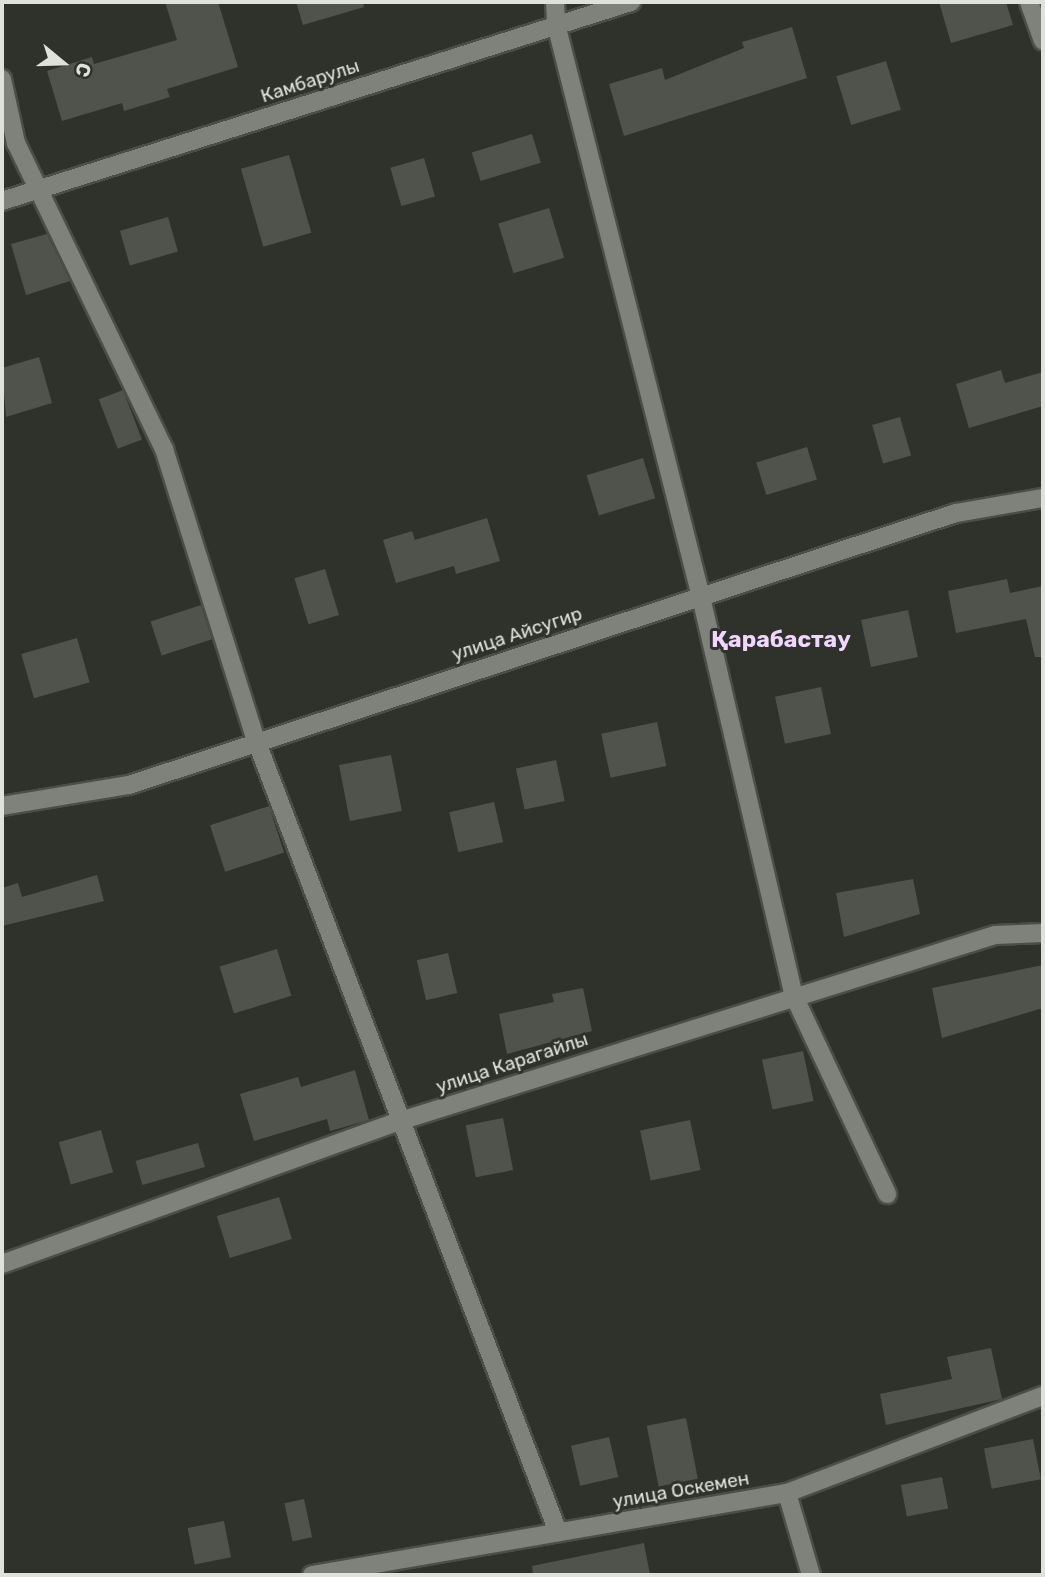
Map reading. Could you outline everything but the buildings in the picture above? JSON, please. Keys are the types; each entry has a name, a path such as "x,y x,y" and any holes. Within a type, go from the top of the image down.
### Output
{"street":[{"path":"555,2 556,24 701,597 794,996 887,1194"},
{"name":"Камбарулы","path":"2,201 631,2"},
{"path":"1029,2 1043,41"},
{"path":"2,79 16,143 164,449 256,740 558,1532"},
{"name":"улица Айсугир","path":"2,806 129,785 256,740 956,513 1043,498"},
{"name":"улица Карагайлы","path":"2,1264 400,1121 995,935 1043,933"},
{"name":"улица Оскемен","path":"312,1575 787,1493 1043,1396"},
{"path":"787,1493 811,1575"}],"district":[{"name":"Қарабастау","path":"781,639"}]}
